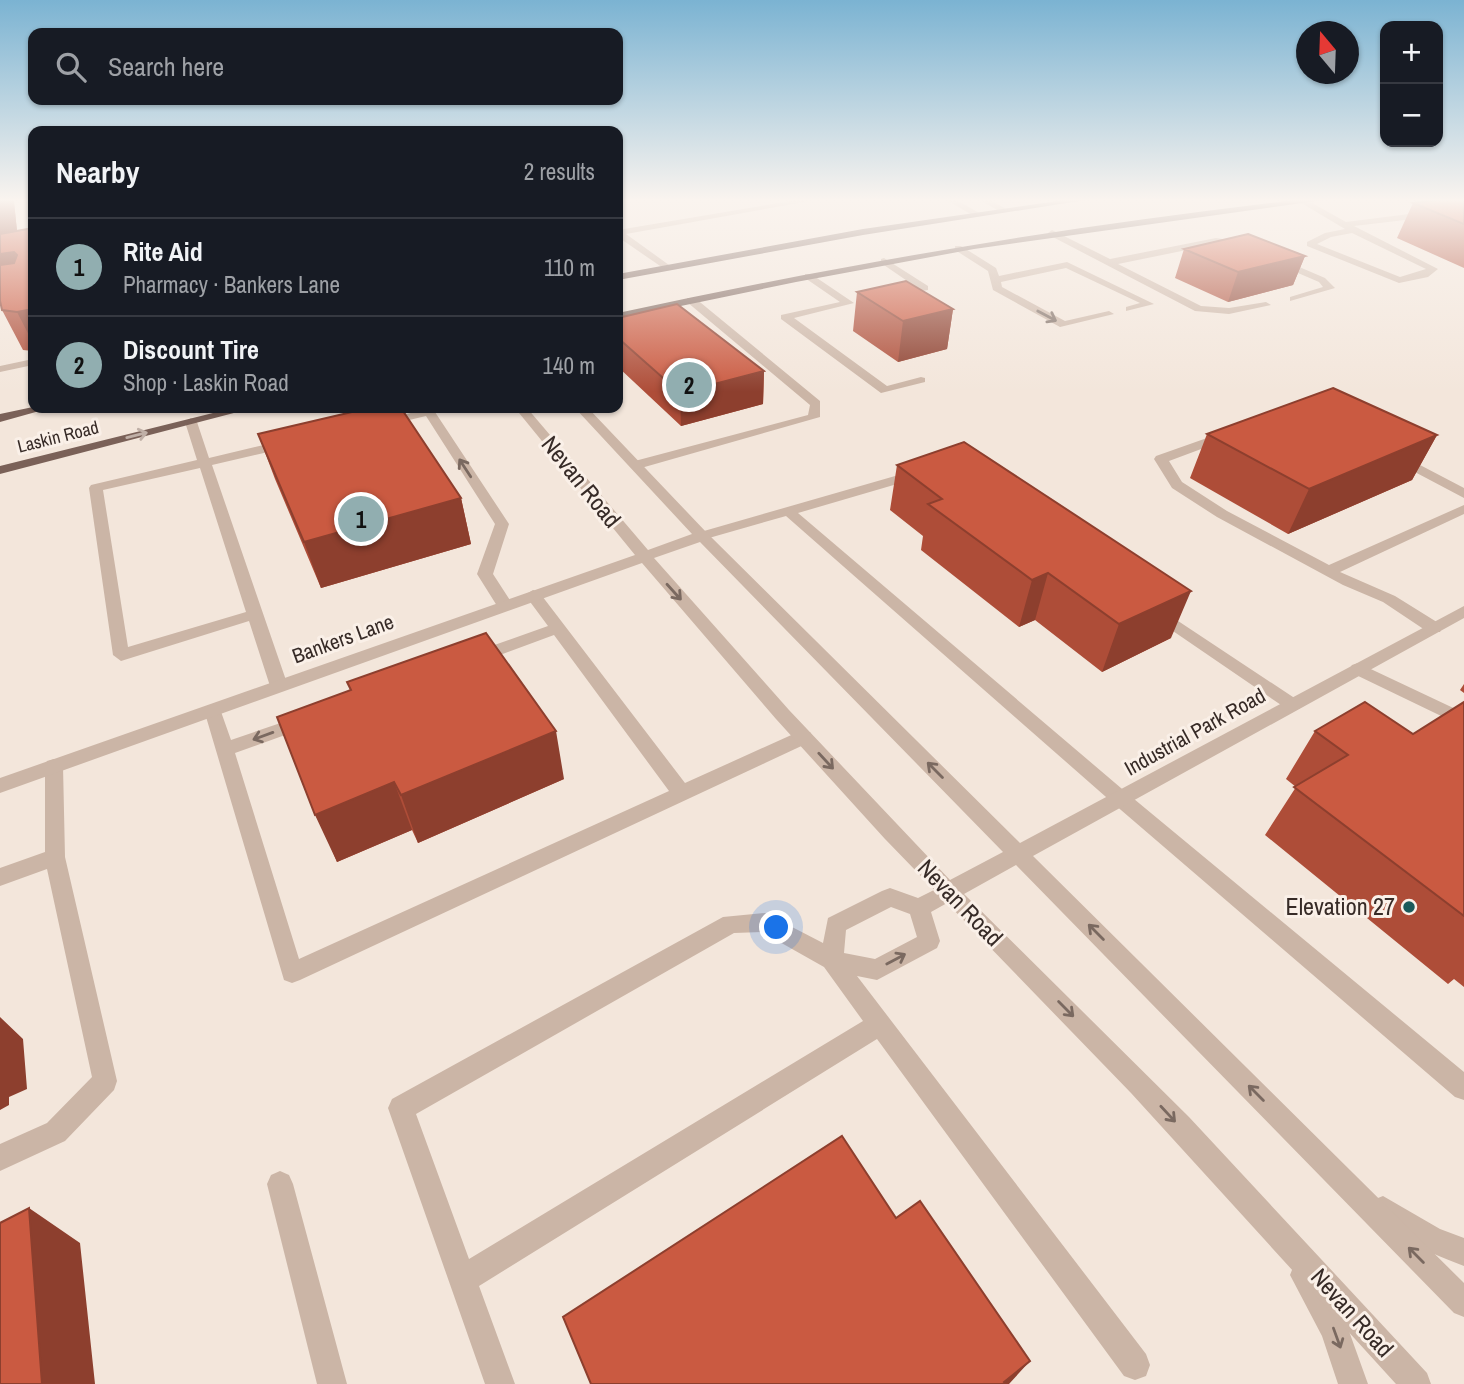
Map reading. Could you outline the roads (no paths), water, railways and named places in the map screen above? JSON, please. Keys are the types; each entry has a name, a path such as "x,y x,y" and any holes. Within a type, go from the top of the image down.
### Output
{"main road":[{"path":"623,276 692,263"},
{"path":"623,315 876,263"},
{"name":"Laskin Road","path":"0,418 28,412"},
{"name":"Laskin Road","path":"0,470 227,413"}],"street":[{"path":"660,263 666,267"},
{"path":"883,296 923,288 886,263"},
{"path":"981,263 993,270 997,288 1064,325 1109,314"},
{"path":"1107,263 1199,309 1229,311 1266,305"},
{"path":"1280,263 1322,280 1330,288 1294,299"},
{"path":"1356,263 1399,280 1425,275 1433,270 1417,263"},
{"path":"996,280 1067,265 1149,304 1130,310"},
{"path":"808,276 849,303 785,317 885,390 921,380"},
{"path":"636,466 814,417 816,404 691,300"},
{"path":"0,369 28,363"},
{"path":"364,427 425,413"},
{"path":"430,413 502,524 485,574 505,605"},
{"name":"Nevan Road","path":"525,413 642,556 804,737 948,892 1099,1041 1416,1384"},
{"path":"586,413 702,536 1464,1303"},
{"path":"191,422 207,461 279,686"},
{"path":"1237,432 1161,459 1177,485 1222,514 1329,571 1389,599 1434,628"},
{"path":"256,614 121,654 96,488 298,441"},
{"path":"1381,449 1431,473 1464,494"},
{"name":"Bankers Lane","path":"0,786 642,556 930,470"},
{"path":"1329,571 1464,509"},
{"path":"788,511 1121,799 1464,1088"},
{"path":"533,595 682,793"},
{"path":"1146,605 1293,705"},
{"name":"Industrial Park Road","path":"919,908 1464,611"},
{"path":"455,666 558,628"},
{"path":"1358,669 1464,721"},
{"path":"213,710 292,973 804,737"},
{"path":"225,750 327,713"},
{"path":"0,1158 56,1132 104,1081 55,857 54,766"},
{"path":"0,877 55,857"},
{"path":"500,1384 401,1108 732,925 765,922 832,960 877,970 929,942 919,908 890,897 836,925 832,960 1135,1365"},
{"path":"463,1280 881,1024"},
{"path":"280,1184 332,1384"},
{"path":"1357,1195 1431,1239 1464,1252"},
{"path":"1282,1236 1335,1330 1353,1384"}],"place":[{"name":"Discount Tire","path":"689,385"},
{"name":"Rite Aid","path":"361,519"},
{"name":"Elevation 27","path":"1409,907"}]}
